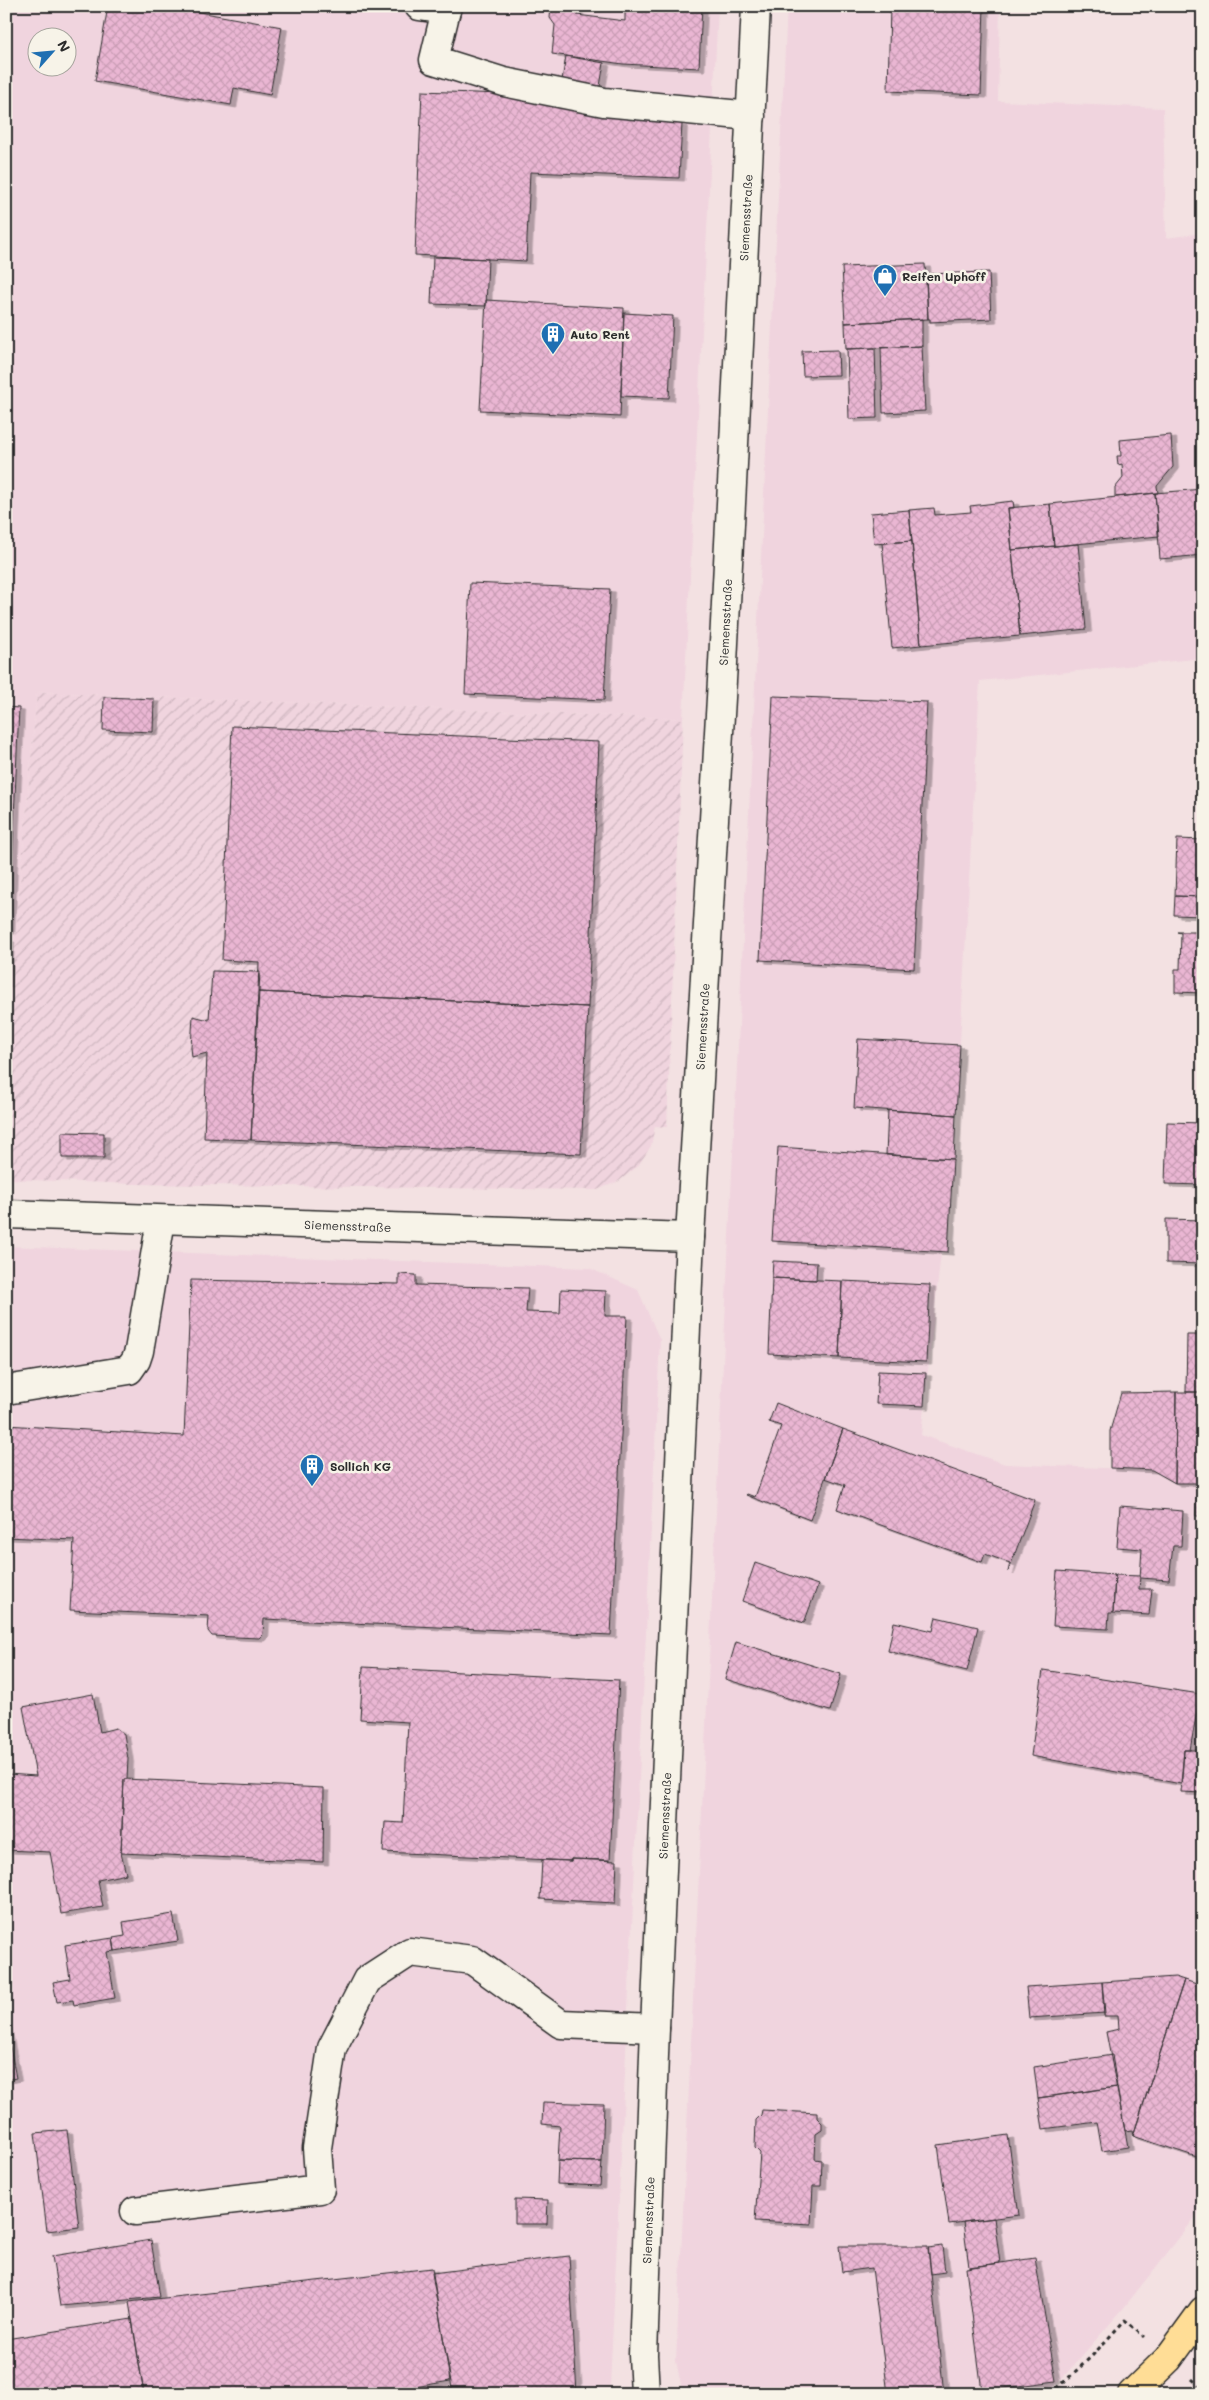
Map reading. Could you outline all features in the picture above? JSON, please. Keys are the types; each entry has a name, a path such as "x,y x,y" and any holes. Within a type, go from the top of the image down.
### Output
{"main road":[{"path":"1132,2394 1168,2359 1203,2311"}],"street":[{"path":"419,6 446,8 434,60 504,82 604,102 751,116"},
{"name":"Siemensstraße","path":"645,2394 643,2355 655,2028 690,1237 756,6"},
{"name":"Siemensstraße","path":"6,1214 690,1237"},
{"path":"6,1390 129,1370 136,1360 139,1351 161,1220"},
{"path":"135,2211 320,2189 317,2148 332,2048 367,1980 410,1952 472,1960 561,2024 655,2028"}],"path":[{"path":"1051,2394 1091,2357 1124,2320"}],"shaded area":[{"path":"6,6 718,6 683,719 37,692 6,1042"},
{"path":"787,6 1000,6 998,101 1163,108 1166,238 1203,233 1203,658 980,681 956,1115 921,1435 1005,1464 1152,1470 1175,1483 1203,1483 1203,2205 1122,2310 1058,2383 1044,2394 683,2394 676,2361"},
{"path":"37,692 683,719 667,1127 655,1126 651,1146 638,1166 619,1181 597,1190 135,1184 6,1179 6,1042"},
{"path":"6,1246 589,1268 638,1290 660,1340 610,2386 612,2394 6,2394"}],"building":[{"path":"108,6 166,6 282,27 270,95 234,88 231,105 95,81"},
{"path":"574,6 578,11 577,15 625,21 625,6 702,6 699,68 623,64 552,54 555,25 550,18 551,7"},
{"path":"890,6 984,6 981,95 888,91"},
{"path":"566,56 604,63 599,92 561,86"},
{"path":"422,91 501,94 682,124 679,178 530,172 526,261 415,255"},
{"path":"433,257 488,259 486,306 431,304"},
{"name":"Reifen Uphoff","path":"925,264 928,319 845,323 842,267"},
{"path":"989,272 991,319 930,322 930,319 928,319 926,274"},
{"name":"Auto Rent","path":"486,300 624,308 620,417 480,410"},
{"path":"624,313 673,316 669,398 621,396"},
{"path":"922,319 922,346 846,349 845,323"},
{"path":"922,346 925,411 883,413 881,348"},
{"path":"875,348 877,418 849,419 847,349"},
{"path":"838,350 839,375 803,376 802,351"},
{"path":"1171,435 1173,467 1157,486 1158,493 1115,497 1115,488 1123,478 1122,464 1118,465 1117,456 1121,456 1120,440"},
{"path":"1203,489 1203,555 1160,559 1155,493"},
{"path":"1155,493 1159,536 1054,546 1050,504"},
{"path":"1013,501 1014,508 1008,508 1020,636 921,645 909,510 934,508 935,515 971,512 970,506"},
{"path":"1050,504 1054,546 1012,550 1008,508"},
{"path":"909,510 912,541 874,544 871,513"},
{"path":"912,541 921,645 892,648 882,543"},
{"path":"1078,544 1086,629 1020,636 1012,550"},
{"path":"470,583 610,589 604,700 465,694"},
{"path":"773,696 927,702 914,969 760,960"},
{"path":"104,697 154,699 153,732 103,730"},
{"path":"6,707 19,708 9,931 6,931"},
{"path":"232,726 599,742 588,1007 258,992 259,962 222,960"},
{"path":"1177,839 1203,840 1203,897 1175,896"},
{"path":"1175,896 1203,897 1203,916 1174,915"},
{"path":"1177,932 1203,932 1203,993 1175,992 1175,969 1180,969 1181,933"},
{"path":"6,939 9,939 6,984"},
{"path":"212,971 260,972 251,1140 204,1138 207,1053 192,1057 191,1047 193,1016 209,1020"},
{"path":"258,992 588,1007 581,1154 251,1140"},
{"path":"858,1039 960,1045 956,1115 854,1108"},
{"path":"888,1110 956,1115 954,1159 886,1155"},
{"path":"1167,1122 1203,1123 1203,1185 1165,1184"},
{"path":"62,1132 104,1133 104,1158 62,1158"},
{"path":"778,1147 953,1159 948,1252 772,1241"},
{"path":"1166,1219 1203,1220 1203,1264 1166,1263"},
{"path":"773,1261 817,1263 816,1280 772,1278"},
{"name":"Sollich KG","path":"399,1274 416,1275 416,1285 528,1288 526,1312 560,1313 561,1289 606,1291 605,1316 627,1316 611,1635 264,1619 263,1634 259,1638 212,1636 208,1631 209,1616 70,1610 74,1540 6,1537 6,1425 184,1436 191,1280 399,1284"},
{"path":"772,1278 842,1281 839,1358 769,1354"},
{"path":"842,1281 930,1285 926,1362 839,1358"},
{"path":"1187,1335 1203,1335 1203,1392 1186,1392"},
{"path":"878,1371 926,1373 924,1406 876,1404"},
{"path":"1176,1392 1203,1392 1203,1483 1175,1483"},
{"path":"1176,1392 1175,1483 1152,1470 1110,1468 1110,1431 1121,1393"},
{"path":"776,1403 843,1429 810,1520 746,1495 755,1497 781,1426 769,1422"},
{"path":"843,1429 1035,1500 1008,1572 1010,1563 985,1554 982,1562 837,1509 845,1485 825,1478"},
{"path":"1197,1485 1203,1485 1203,1516 1196,1516"},
{"path":"1120,1506 1183,1511 1181,1546 1173,1546 1169,1580 1140,1578 1142,1549 1117,1547"},
{"path":"755,1563 818,1585 804,1623 742,1601"},
{"path":"1057,1571 1115,1575 1113,1613 1109,1613 1108,1629 1053,1626"},
{"path":"1115,1575 1140,1576 1139,1589 1152,1589 1149,1615 1113,1613"},
{"path":"936,1617 978,1627 967,1671 888,1651 894,1622 933,1631"},
{"path":"736,1642 841,1674 830,1711 725,1679"},
{"path":"363,1667 619,1680 610,1860 571,1859 571,1861 383,1852 385,1822 403,1823 408,1722 360,1719"},
{"path":"1043,1670 1200,1694 1190,1750 1184,1750 1181,1784 1031,1756"},
{"path":"93,1694 100,1732 116,1728 124,1734 128,1759 127,1779 124,1779 121,1853 126,1874 98,1880 103,1907 61,1914 50,1852 6,1850 8,1774 36,1776 23,1707"},
{"path":"1184,1750 1203,1750 1203,1793 1181,1792"},
{"path":"124,1779 324,1788 323,1862 121,1853"},
{"path":"571,1859 617,1861 615,1903 540,1899 542,1860 571,1861"},
{"path":"173,1914 178,1941 115,1951 113,1938 125,1936 123,1922"},
{"path":"113,1938 115,1951 107,1952 115,1998 74,2005 73,2000 57,2002 53,1982 70,1979 65,1945"},
{"path":"1175,1977 1184,1980 1133,2136 1132,2130 1125,2131 1106,2032 1119,2029 1118,2016 1104,2016 1102,1982"},
{"path":"1184,1980 1203,1986 1203,2159 1133,2136"},
{"path":"1102,1982 1105,2013 1029,2018 1026,1987"},
{"path":"6,2025 16,2078 6,2080"},
{"path":"1112,2055 1117,2087 1038,2098 1034,2067"},
{"path":"1117,2087 1128,2147 1102,2151 1097,2122 1043,2129 1038,2098"},
{"path":"543,2102 604,2104 602,2162 558,2161 560,2126 542,2124"},
{"path":"762,2110 817,2113 817,2118 822,2123 822,2130 816,2134 815,2159 822,2160 821,2186 813,2186 811,2224 755,2221 760,2153 755,2148 756,2120 761,2115"},
{"path":"67,2130 79,2227 47,2231 35,2133"},
{"path":"1008,2135 1019,2215 949,2224 938,2145"},
{"path":"558,2161 602,2162 600,2186 557,2184"},
{"path":"515,2199 548,2200 547,2224 515,2224"},
{"path":"994,2218 1000,2263 969,2267 963,2222"},
{"path":"151,2240 160,2297 60,2306 52,2256"},
{"path":"839,2246 928,2246 944,2394 888,2394 872,2268 842,2272"},
{"path":"942,2246 945,2272 931,2274 928,2248"},
{"path":"569,2256 577,2394 453,2394 432,2273"},
{"path":"1035,2258 1056,2381 982,2391 966,2268"},
{"path":"432,2268 450,2381 374,2394 144,2394 129,2302"},
{"path":"132,2319 144,2394 6,2394 6,2339"}],"place":[{"name":"Reifen Uphoff","path":"885,297"},
{"name":"Auto Rent","path":"553,355"},
{"name":"Sollich KG","path":"312,1487"}]}
